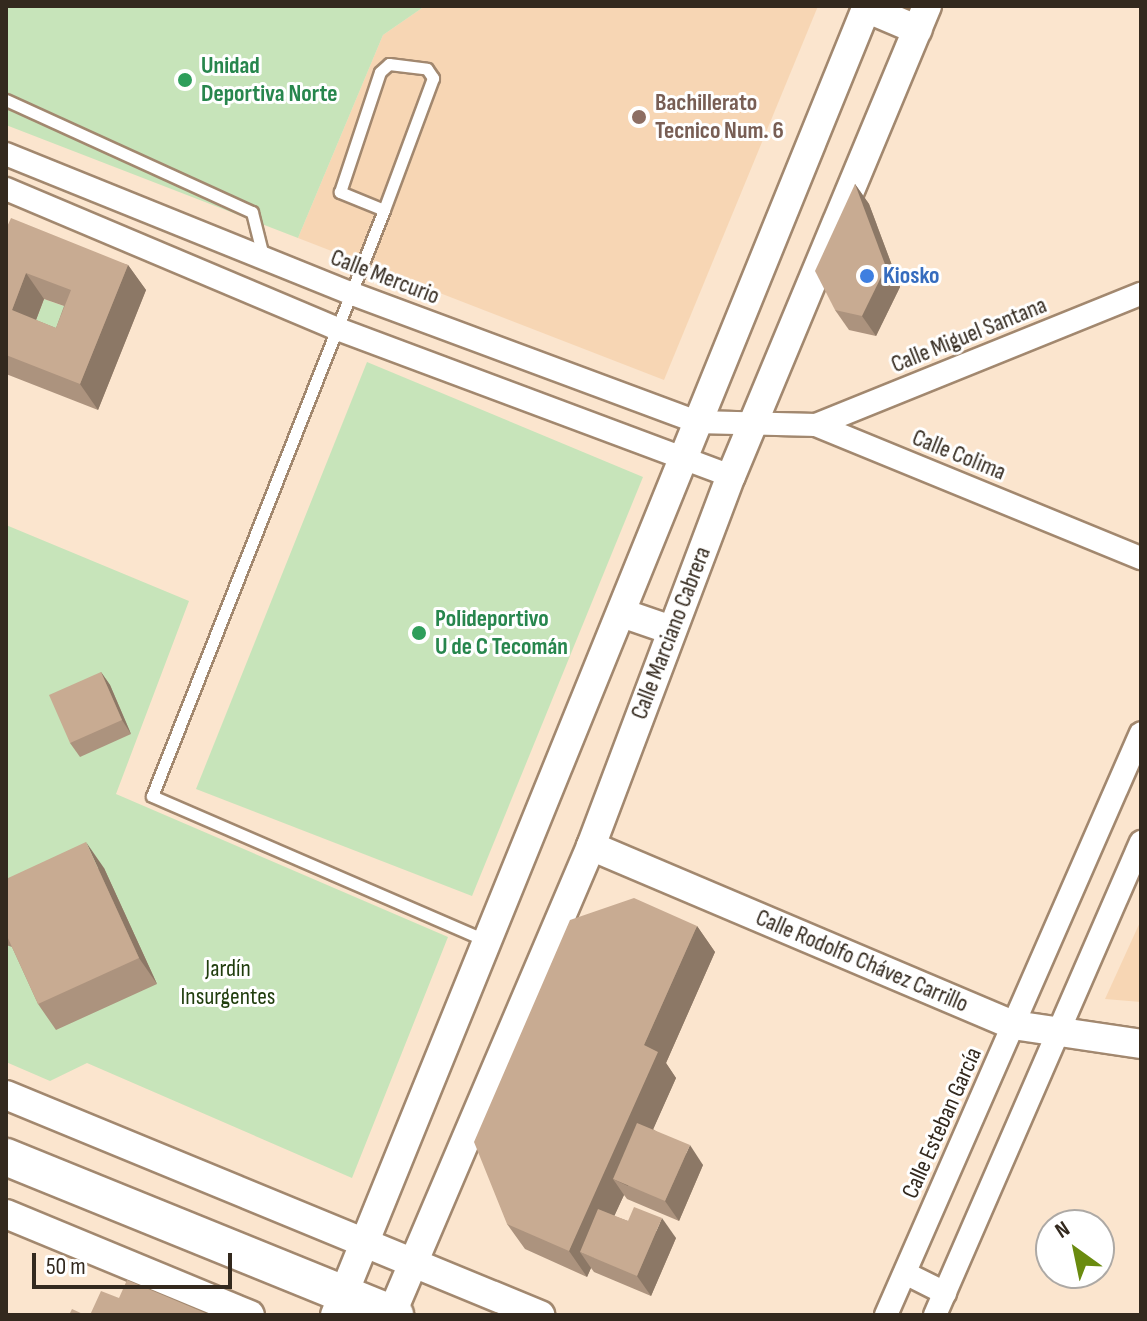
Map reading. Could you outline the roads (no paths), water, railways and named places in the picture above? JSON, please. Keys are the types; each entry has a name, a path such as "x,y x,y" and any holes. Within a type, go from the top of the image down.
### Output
{"main road":[{"path":"6,1157 339,1303 393,1315"}],"street":[{"path":"339,1303 867,7 922,18"},
{"name":"Calle Marciano Cabrera","path":"393,1315 591,846 731,476 922,18"},
{"path":"12,156 6,189 335,328 731,476"},
{"name":"Calle Mercurio","path":"12,156 350,293 697,422 753,422"},
{"name":"Calle Miguel Santana","path":"816,425 1141,294"},
{"name":"Calle Colima","path":"753,422 816,425 1141,558"},
{"path":"622,613 671,630"},
{"name":"Calle Esteban García","path":"886,1315 1141,733"},
{"path":"935,1315 1141,842"},
{"name":"Calle Rodolfo Chávez Carrillo","path":"591,846 1013,1025 1057,1034 1141,1044"},
{"path":"6,1095 367,1239 540,1315"},
{"path":"6,1214 250,1315"},
{"path":"905,1273 945,1293"}],"lane":[{"path":"384,210 340,192 380,72 389,64 427,69 433,78 384,210 152,796 488,942"},
{"path":"6,100 252,212 263,256"}],"place":[{"name":"Unidad Deportiva Norte","path":"185,80"},
{"name":"Bachillerato Tecnico Num. 6","path":"639,117"},
{"name":"Kiosko","path":"867,276"},
{"name":"Polideportivo U de C Tecomán","path":"419,633"}],"park label":[{"name":"Jardín Insurgentes","path":"228,983"}]}
